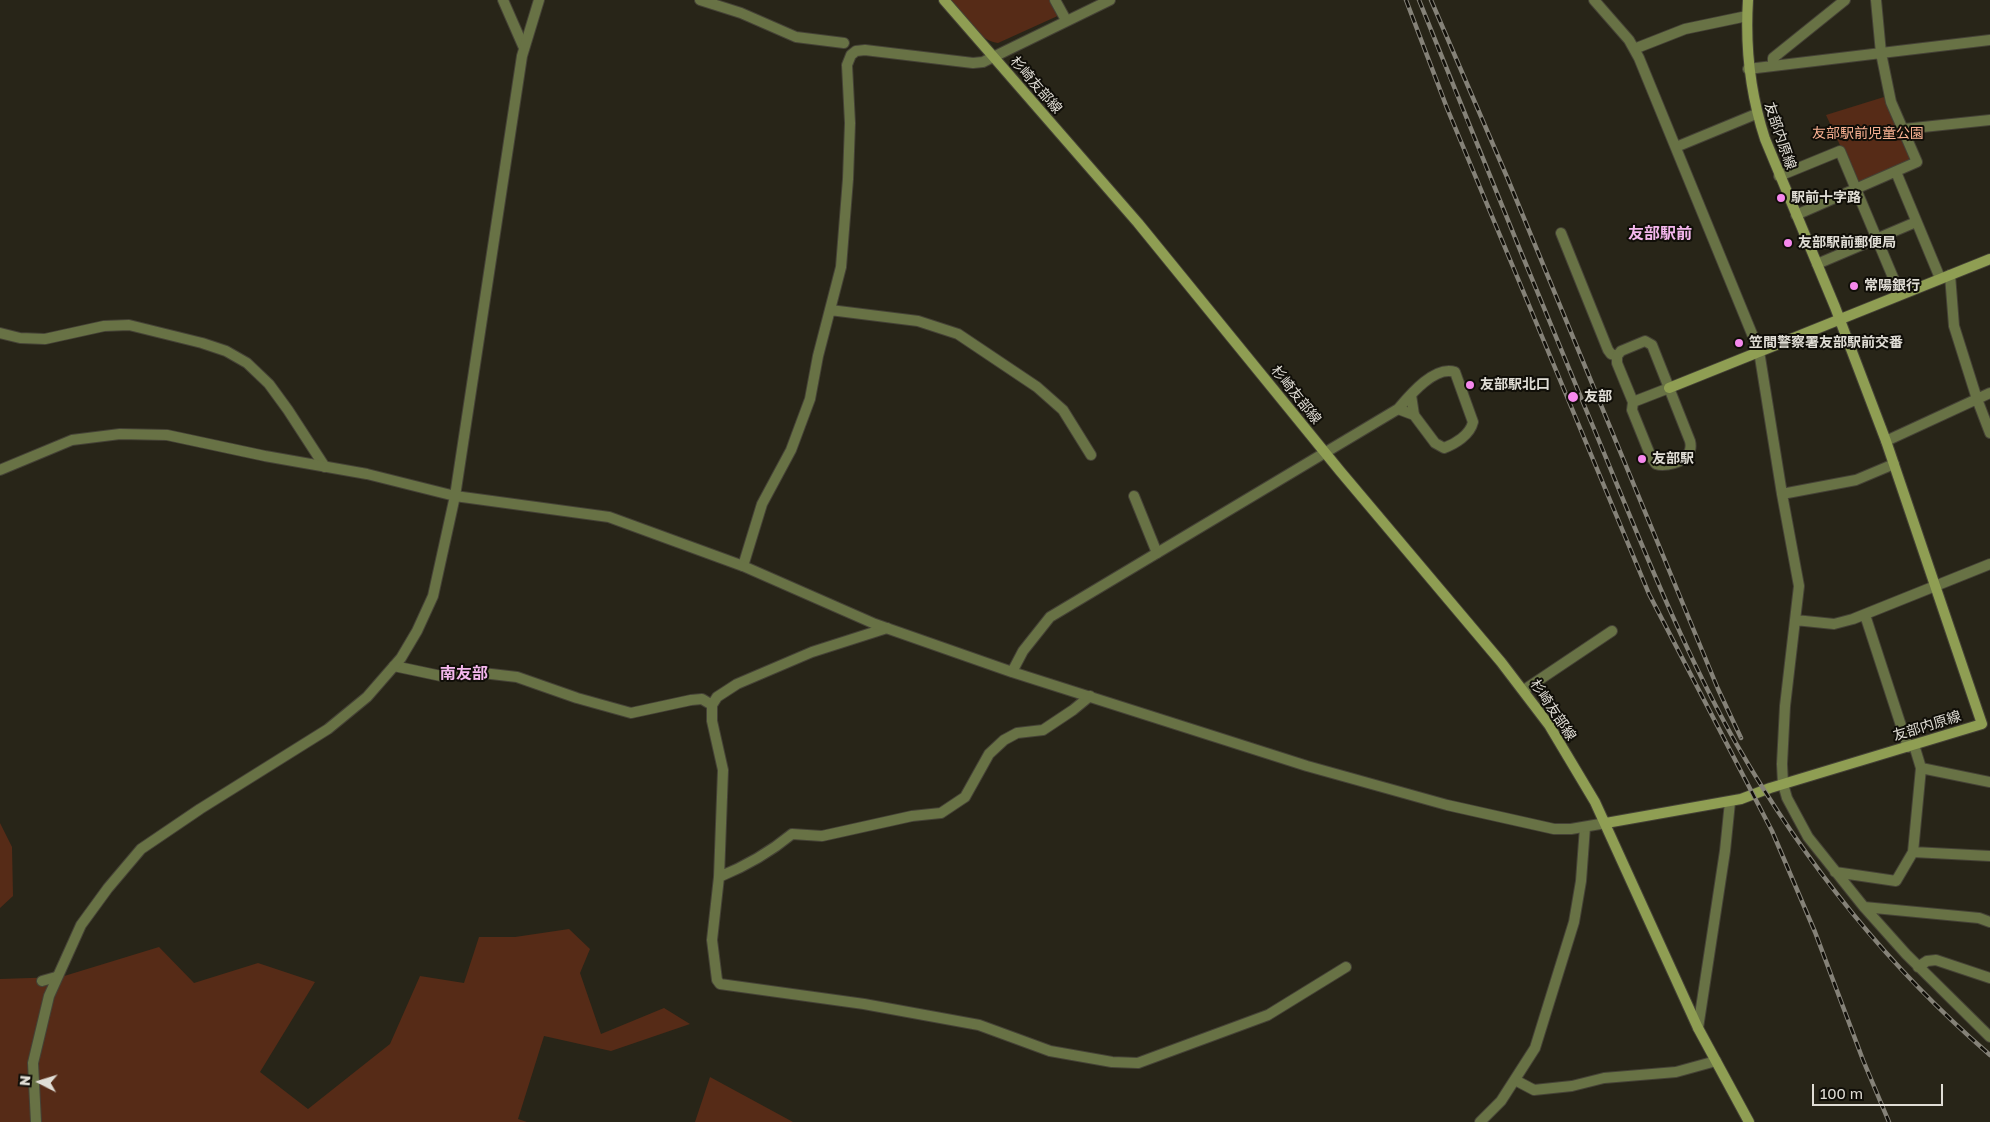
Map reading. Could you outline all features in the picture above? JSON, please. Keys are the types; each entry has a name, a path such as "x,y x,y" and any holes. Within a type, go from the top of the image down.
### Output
{"main road":[{"name":"杉崎友部線","path":"944,0 1138,224 1524,690 1549,725 1580,775 1606,824"},
{"name":"友部内原線","path":"1606,824 1742,799 1783,784 1986,723 1886,441 1817,264 1779,176 1756,114 1748,69 1748,0"},
{"path":"1669,388 1990,259"},
{"path":"1606,824 1698,1028 1749,1122"}],"street":[{"path":"503,0 524,48"},
{"path":"36,1122 32,1063 41,1024 56,977 81,925 108,888 141,849 200,809 328,729 368,697 394,666 417,630 433,596 455,496 524,48 539,0"},
{"path":"700,0 741,13 796,36 844,43"},
{"path":"1055,0 1066,20"},
{"path":"743,566 762,504 791,450 810,398 818,356 841,267 850,124 847,65 851,56 856,52 865,50 973,63 983,62 1110,0"},
{"path":"1594,0 1629,40 1634,49 1676,146 1758,351 1799,586 1785,706 1783,784 1787,798 1808,837 1864,907 1918,967 1990,1038"},
{"path":"1772,66 1773,58 1845,0"},
{"path":"1796,215 1917,162 1891,102 1881,53 1876,0"},
{"path":"1634,49 1685,29 1747,16"},
{"path":"1748,69 1990,40"},
{"path":"1676,146 1756,114"},
{"path":"1904,129 1990,120"},
{"path":"1779,176 1840,152 1900,294"},
{"path":"1896,172 1916,222 1945,276 1954,326 1990,433"},
{"path":"1817,264 1916,222"},
{"path":"1561,233 1608,350 1611,354 1617,356"},
{"path":"830,310 918,321 958,334 1037,386 1063,410 1091,455"},
{"path":"0,333 20,338 45,339 104,326 129,326 202,343 226,351 246,363 269,384 296,421 325,467"},
{"path":"1645,341 1652,345 1691,446 1686,457 1666,466 1656,464 1632,410 1633,402 1617,363 1617,356 1621,351 1645,341"},
{"path":"1012,672 1023,651 1050,617 1398,409 1410,395 1439,372 1445,370 1455,372 1472,422 1471,428 1464,436 1444,448 1435,443 1414,415 1410,395"},
{"path":"1633,402 1669,388"},
{"path":"1886,441 1990,393"},
{"path":"1398,409 1414,415"},
{"path":"0,470 72,440 120,434 167,435 367,474 455,496 609,517 743,566 887,628 1012,672 1307,766 1447,806 1554,829 1606,824"},
{"path":"1782,494 1856,480 1894,464"},
{"path":"1134,496 1157,552"},
{"path":"1795,620 1834,624 1865,615 1990,564"},
{"path":"1835,872 1896,881 1913,852 1922,768 1911,746 1865,615"},
{"path":"887,628 812,652 737,684 717,697 712,706 712,721 723,770 719,877 712,940 717,980 720,984 864,1004 980,1025 1050,1050 1112,1062 1138,1063 1268,1015 1346,967"},
{"path":"1524,690 1612,631"},
{"path":"394,666 441,676 474,672 517,677 577,698 631,713 702,699 712,706"},
{"path":"719,877 747,865 774,849 792,834 822,836 912,816 942,813 965,797 988,754 1004,740 1017,733 1043,730 1090,696"},
{"path":"1922,768 1990,782"},
{"path":"1698,1028 1725,851 1730,802"},
{"path":"1480,1122 1501,1101 1535,1048 1574,922 1581,880 1585,827"},
{"path":"1913,852 1990,856"},
{"path":"1864,907 1979,918 1990,922"},
{"path":"1918,967 1928,961 1936,960 1990,978"},
{"path":"42,981 56,977"},
{"path":"1515,1080 1534,1090 1572,1086 1604,1078 1676,1072 1716,1061"}],"green space":[{"path":"951,0 1053,0 1062,14 998,43 990,41 977,32"},
{"name":"友部駅前児童公園","path":"1884,97 1911,160 1858,184 1826,115"},
{"path":"0,823 12,847 13,896 0,908"},
{"path":"569,929 590,949 580,973 601,1034 664,1008 690,1024 611,1051 544,1036 518,1119 527,1122 0,1122 0,979 61,977 159,947 194,983 258,963 315,982 260,1072 308,1109 390,1044 420,976 464,983 479,937 515,937"},
{"path":"710,1077 793,1122 695,1122"}],"railway":[{"path":"1406,0 1447,108 1649,594 1772,831 1815,932 1863,1060 1889,1122"},
{"path":"1419,0 1639,539 1715,705 1763,789 1791,831 1850,911 1917,986 1990,1055"},
{"path":"1431,0 1507,177 1718,689 1741,738"}],"place":[{"name":"駅前十字路","path":"1781,198"},
{"name":"友部駅前郵便局","path":"1788,243"},
{"name":"常陽銀行","path":"1854,286"},
{"name":"笠間警察署友部駅前交番","path":"1739,343"},
{"name":"友部駅北口","path":"1470,385"},
{"name":"友部","path":"1573,397"},
{"name":"友部駅","path":"1642,459"}],"district":[{"name":"友部駅前","path":"1660,234"},
{"name":"南友部","path":"464,674"}]}
